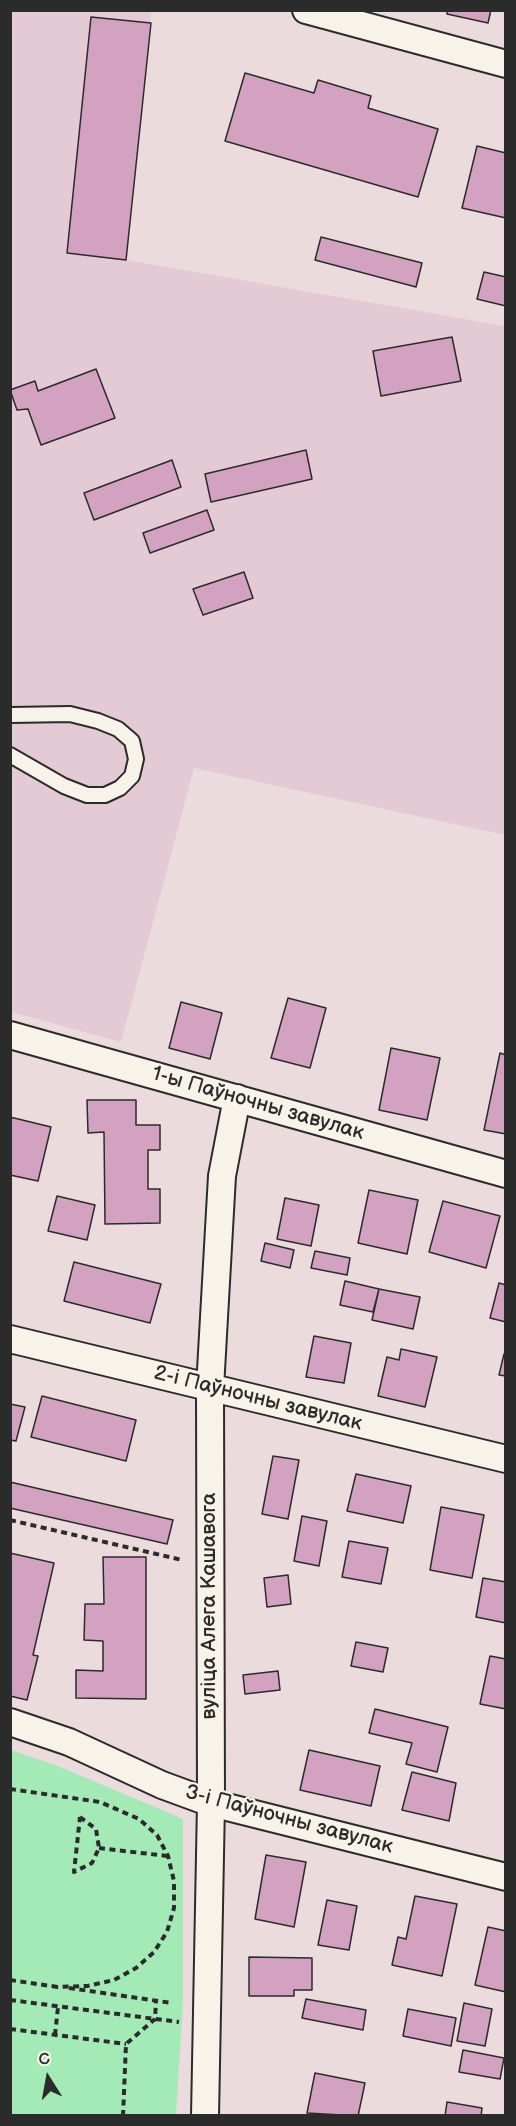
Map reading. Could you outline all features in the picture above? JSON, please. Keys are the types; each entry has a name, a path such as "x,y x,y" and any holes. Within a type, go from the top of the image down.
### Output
{"street":[{"path":"306,10 506,64"},
{"name":"1-ы Паўночны завулак","path":"10,1035 506,1174"},
{"name":"вуліца Алега Кашавога","path":"205,2115 211,1803 210,1388 222,1176 237,1098"},
{"name":"2-і Паўночны завулак","path":"10,1339 506,1459"},
{"name":"3-і Паўночны завулак","path":"10,1722 69,1742 162,1785 211,1803 506,1876"}],"lane":[{"path":"10,715 70,714 98,721 118,729 132,741 136,759 132,776 120,788 105,795 87,795 64,786 10,755"}],"path":[{"path":"10,1520 210,1566"},
{"path":"10,1789 100,1802 121,1809 139,1819 157,1835 168,1856 174,1881 174,1908 167,1932 154,1952 136,1968 114,1980 87,1986 57,1985"},
{"path":"80,1817 96,1829 99,1848 92,1863 74,1872 80,1817"},
{"path":"99,1848 168,1856"},
{"path":"10,1980 172,2003"},
{"path":"10,2000 207,2025"},
{"path":"123,2115 126,2044 155,2019 156,2001"},
{"path":"55,2035 58,2007"},
{"path":"10,2029 126,2044"}],"shaded area":[{"path":"10,11 151,11 127,260 505,326 505,835 194,768 121,1042 11,1012"}],"green space":[{"path":"11,1750 58,1766 183,1819 183,2002 176,2115 11,2115"}],"building":[{"path":"447,10 491,10 488,23 447,14"},
{"path":"91,17 151,23 126,260 67,253"},
{"path":"245,73 314,93 318,80 371,96 368,108 438,129 418,197 225,141"},
{"path":"477,146 506,153 506,218 462,208"},
{"path":"321,237 422,263 416,287 315,260"},
{"path":"484,272 506,277 506,306 477,299"},
{"path":"452,337 461,381 381,396 373,351"},
{"path":"96,369 115,418 41,445 28,409 17,410 10,390 35,381 38,391"},
{"path":"306,450 312,479 211,502 205,474"},
{"path":"172,460 181,487 94,520 84,493"},
{"path":"207,510 214,530 150,553 143,533"},
{"path":"244,572 253,598 203,615 193,589"},
{"path":"288,998 326,1008 310,1068 271,1058"},
{"path":"181,1002 222,1013 210,1059 169,1048"},
{"path":"391,1048 440,1058 427,1120 379,1110"},
{"path":"500,1053 506,1055 506,1134 484,1130"},
{"path":"87,1100 136,1100 136,1125 160,1125 160,1150 148,1150 148,1189 160,1189 160,1223 105,1224 104,1132 88,1133"},
{"path":"10,1117 51,1127 38,1181 10,1175"},
{"path":"369,1190 418,1200 407,1254 358,1243"},
{"path":"57,1196 95,1205 87,1240 48,1231"},
{"path":"285,1198 319,1205 311,1246 277,1239"},
{"path":"443,1201 500,1216 486,1268 429,1252"},
{"path":"265,1243 294,1250 290,1268 261,1261"},
{"path":"315,1251 350,1258 347,1275 311,1268"},
{"path":"74,1262 161,1284 150,1323 64,1301"},
{"path":"345,1281 379,1289 373,1312 340,1305"},
{"path":"499,1283 506,1285 506,1322 490,1318"},
{"path":"379,1289 420,1297 413,1329 372,1320"},
{"path":"314,1336 351,1343 344,1383 306,1377"},
{"path":"401,1349 437,1357 425,1407 378,1396 387,1357 399,1360"},
{"path":"504,1354 506,1355 506,1376 499,1375"},
{"path":"42,1396 136,1420 126,1461 31,1437"},
{"path":"10,1404 25,1407 16,1441 10,1440"},
{"path":"273,1456 299,1460 288,1519 262,1514"},
{"path":"356,1474 411,1486 403,1523 347,1511"},
{"path":"10,1482 173,1520 167,1544 10,1508"},
{"path":"441,1507 484,1515 472,1578 430,1570"},
{"path":"302,1516 327,1521 319,1566 294,1561"},
{"path":"349,1541 388,1548 381,1584 342,1577"},
{"path":"10,1553 54,1563 33,1655 38,1656 27,1700 10,1696"},
{"path":"103,1557 146,1557 146,1699 76,1698 76,1670 103,1671 103,1641 84,1640 85,1604 104,1604"},
{"path":"288,1575 291,1604 267,1607 264,1578"},
{"path":"483,1578 506,1582 506,1623 476,1617"},
{"path":"356,1642 388,1648 383,1672 351,1666"},
{"path":"490,1656 506,1659 506,1709 480,1704"},
{"path":"278,1671 280,1690 245,1694 243,1675"},
{"path":"375,1709 448,1727 437,1772 406,1764 412,1743 369,1733"},
{"path":"309,1750 380,1766 371,1806 300,1790"},
{"path":"412,1772 456,1783 449,1821 402,1810"},
{"path":"266,1855 306,1862 294,1927 255,1919"},
{"path":"415,1896 457,1904 442,1976 392,1965 398,1937 406,1939"},
{"path":"327,1900 357,1906 349,1950 318,1945"},
{"path":"488,1927 506,1931 506,1992 475,1985"},
{"path":"249,1957 312,1958 312,1990 294,1990 294,1996 249,1996"},
{"path":"306,1999 366,2010 363,2030 302,2018"},
{"path":"464,2003 492,2009 485,2046 457,2041"},
{"path":"408,2009 456,2018 451,2046 403,2036"},
{"path":"463,2050 504,2058 500,2079 459,2072"},
{"path":"315,2073 365,2083 358,2116 307,2113"},
{"path":"447,2102 482,2108 481,2116 445,2116"}]}
